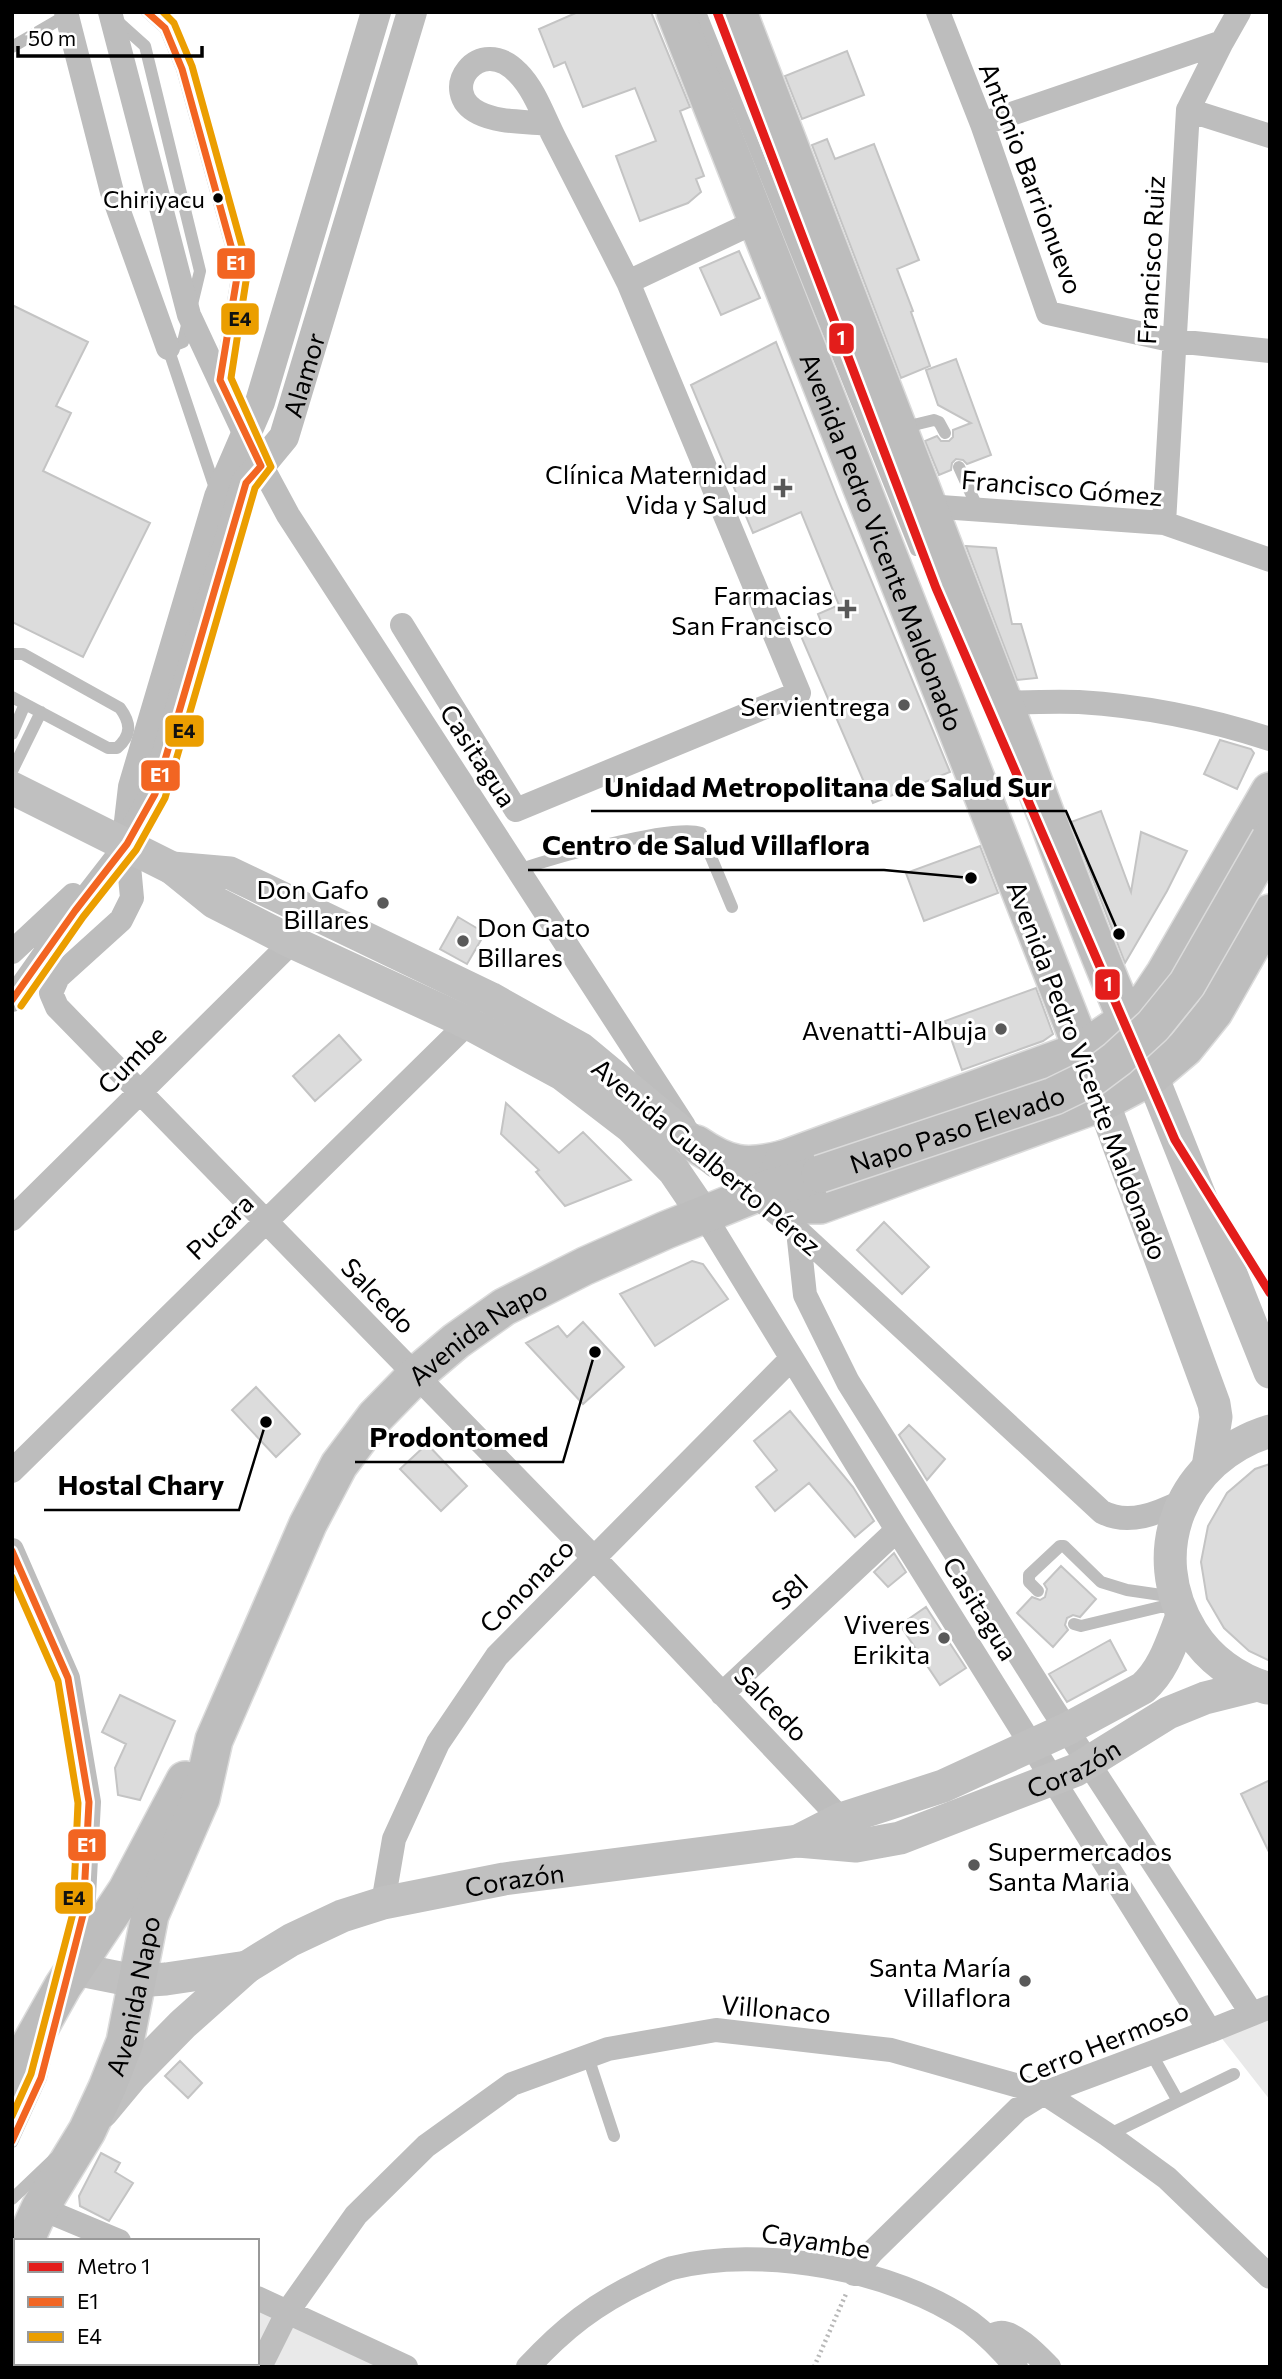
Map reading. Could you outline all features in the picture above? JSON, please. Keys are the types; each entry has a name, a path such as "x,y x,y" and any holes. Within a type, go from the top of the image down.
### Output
{"main road":[{"name":"Avenida Pedro Vicente Maldonado","path":"675,12 1103,1102 1214,1404 1216,1417 1208,1467"},
{"name":"Avenida Pedro Vicente Maldonado","path":"738,12 1004,703 1074,894 1152,1076 1270,1373"},
{"name":"Avenida Gualberto Pérez","path":"12,788 172,868 214,902 292,942 468,1023 562,1074 631,1127 674,1171 704,1214"},
{"name":"Avenida Napo","path":"25,2239 26,2203 88,2131 125,2042 149,1915 201,1798 214,1740 308,1524 339,1465 375,1418 416,1375 456,1341 504,1307 585,1266 704,1214 770,1181 1082,1050 1126,1020 1149,997 1165,973 1270,791"},
{"name":"Napo Paso Elevado","path":"770,1181 820,1174 1054,1096 1093,1077 1153,1026 1186,984 1270,839"},
{"name":"Avenida Gualberto Pérez","path":"172,868 230,873 490,998 580,1049 696,1144"},
{"path":"696,1144 715,1158 738,1164 762,1165 770,1181 804,1205 820,1205 1103,1102 1152,1076 1185,1048 1214,1012 1267,926"},
{"path":"1263,1686 1226,1669 1200,1645 1179,1607 1170,1573 1170,1549 1183,1501 1194,1483 1228,1450 1252,1436 1270,1431"},
{"name":"Corazón","path":"798,1841 841,1819 943,1786 1067,1729 1143,1688 1163,1662 1179,1607"},
{"name":"Corazón","path":"88,2131 108,2103 211,1997 247,1967 291,1940 342,1916 383,1903 504,1878 798,1841 856,1846 900,1838 1076,1770 1168,1713 1205,1698 1263,1686"},
{"name":"Avenida Napo","path":"12,2077 69,1978 127,1891 180,1788 214,1740"},
{"name":"Corazón","path":"69,1978 135,1981 247,1967"}],"street":[{"name":"Alamor","path":"51,993 58,977 121,920 131,898 127,844 132,787 219,497 260,401 376,12"},
{"name":"Alamor","path":"127,844 155,794 246,483 284,437 412,12"},
{"name":"Antonio Barrionuevo","path":"938,12 982,124 1048,313 1175,341 1270,351"},
{"name":"Francisco Ruiz","path":"1164,523 1188,110 1239,12"},
{"name":"Casitagua","path":"110,13 189,315 261,466 288,515 696,1144"},
{"path":"66,14 112,192 168,348"},
{"path":"982,124 1222,42"},
{"path":"1188,110 1270,136"},
{"path":"402,625 516,810 799,693 628,282 547,124"},
{"path":"628,282 757,221"},
{"name":"Francisco Gómez","path":"928,506 1164,523 1270,560"},
{"path":"1004,703 1078,702 1152,709 1224,724 1270,739"},
{"path":"12,952 127,844"},
{"path":"12,1000 75,911 127,844"},
{"name":"Cumbe","path":"12,1219 292,942"},
{"name":"Salcedo","path":"51,993 57,1007 595,1559 841,1819"},
{"name":"Pucara","path":"12,1471 468,1023"},
{"name":"Avenida Gualberto Pérez","path":"770,1181 798,1231 1102,1512 1112,1517 1144,1517 1183,1501"},
{"name":"Casitagua","path":"704,1214 791,1359 1210,2031"},
{"name":"Casitagua","path":"798,1231 805,1295 848,1382 1087,1761 1261,2010"},
{"name":"Cononaco","path":"383,1903 394,1839 438,1743 497,1656 791,1359"},
{"name":"S8I","path":"722,1694 897,1530"},
{"path":"12,1550 68,1678 89,1802 83,1915 69,1978"},
{"name":"Cerro Hermoso","path":"854,2274 872,2252 1018,2109 1044,2093 1261,2010"},
{"name":"Villonaco","path":"260,2367 288,2311 356,2215 426,2146 512,2084 608,2049 716,2030 891,2050 1044,2093 1167,2178 1270,2277"},
{"path":"26,2203 114,2239"},
{"name":"Cayambe","path":"528,2367 581,2316 623,2291 670,2269 720,2259 772,2259 888,2283 943,2306 989,2337 1016,2367"},
{"path":"259,2299 406,2367"},
{"path":"989,2337 998,2332 1006,2333 1030,2347 1049,2367"}],"lane":[{"path":"147,12 165,28 182,69 238,271 220,380"},
{"path":"700,12 916,550"},
{"path":"12,47 66,14"},
{"path":"189,315 183,342 168,348 219,497"},
{"path":"899,429 934,420 939,422 945,433"},
{"path":"959,467 978,509"},
{"path":"12,654 23,654 120,708 129,720 129,732 117,748 108,748 12,697"},
{"path":"12,734 25,704"},
{"path":"12,771 41,712"},
{"path":"518,870 544,861 668,831 694,831 701,833 732,907"},
{"path":"1038,1591 1029,1582 1029,1575 1060,1546 1064,1546 1101,1581 1179,1607"},
{"path":"1073,1624 1081,1626 1160,1607 1179,1607"},
{"path":"12,2101 69,1978"},
{"path":"12,2142 41,2078 69,1978"},
{"path":"1151,2053 1178,2101"},
{"path":"588,2057 614,2136"},
{"path":"1108,2135 1234,2074"}],"path":[{"path":"814,2367 854,2274"}],"shaded area":[{"path":"1270,2015 1270,2100 1220,2036"},
{"path":"259,2302 410,2367 192,2365 259,2365"}],"building":[{"path":"578,12 651,12 690,107 680,111 704,176 696,179 701,192 688,203 640,221 616,156 656,141 635,88 583,107 565,62 554,67 539,29"},
{"path":"847,51 864,95 802,119 785,76"},
{"path":"827,139 835,159 874,144 919,260 897,269 930,366 901,378 812,145"},
{"path":"739,251 760,298 721,315 700,268"},
{"path":"12,305 88,342 56,406 71,413 43,471 150,523 83,657 12,622"},
{"path":"776,342 950,772 873,803 801,636 823,627 818,614 839,605 801,512 753,533 691,385"},
{"path":"956,359 991,455 967,464 956,459 951,470 939,475 925,441 937,436 941,441 949,441 953,437 953,430 971,423 938,405 926,370"},
{"path":"966,546 996,548 1012,624 1021,624 1037,678 1017,680"},
{"path":"1220,740 1251,749 1254,753 1237,789 1204,774"},
{"path":"1101,811 1131,892 1141,832 1187,851 1125,963 1071,822"},
{"path":"980,846 998,893 924,921 906,873"},
{"name":"Don Gato Billares","path":"458,917 485,933 467,964 440,949"},
{"name":"Avenatti-Albuja","path":"1036,988 1053,1034 1043,1041 962,1070 945,1021"},
{"path":"339,1035 361,1060 315,1101 293,1076"},
{"path":"506,1103 559,1153 583,1132 631,1180 565,1206 536,1172 539,1170 501,1134"},
{"path":"884,1222 929,1267 902,1294 857,1250"},
{"path":"692,1261 703,1264 728,1299 655,1346 620,1294"},
{"path":"583,1322 624,1367 583,1404 526,1343 558,1326 567,1337"},
{"path":"256,1387 300,1434 276,1457 232,1410"},
{"path":"790,1411 853,1487 874,1521 855,1537 809,1483 775,1511 756,1487 777,1470 754,1441"},
{"path":"909,1425 945,1459 927,1480 899,1435"},
{"path":"427,1444 467,1486 441,1511 400,1469"},
{"path":"1270,1464 1270,1661 1249,1651 1224,1628 1207,1599 1201,1562 1208,1526 1227,1493 1255,1469"},
{"path":"894,1553 906,1572 888,1587 874,1572"},
{"path":"1061,1566 1096,1599 1080,1617 1073,1615 1067,1618 1065,1625 1068,1630 1053,1647 1017,1613 1032,1597 1040,1600 1045,1597 1047,1589 1044,1584"},
{"path":"926,1607 966,1668 940,1685 900,1625"},
{"path":"1110,1640 1126,1670 1067,1702 1049,1674"},
{"path":"120,1695 175,1721 140,1800 118,1795 115,1768 126,1744 102,1732"},
{"path":"1270,1780 1270,1854 1241,1794"},
{"path":"180,2061 202,2083 188,2098 165,2076"},
{"path":"101,2153 120,2163 115,2172 133,2183 109,2221 80,2206 79,2196"}],"metro line":[{"name":"1","path":"717,12 936,588 1175,1140 1270,1293"}],"transit line":[{"name":"E1","path":"12,1000 75,911 127,844 155,794 246,483 261,466 220,380 238,271 182,69 165,28 147,12"},
{"name":"E4","path":"21,1006 83,917 136,850 165,798 255,488 271,467 231,378 248,268 192,66 174,23 163,12"},
{"name":"E1","path":"12,1551 68,1678 89,1802 83,1915 41,2078 12,2141"},
{"name":"E4","path":"12,1577 58,1681 78,1803 73,1913 31,2074 12,2116"}],"place":[{"name":"Chiriyacu","path":"218,198"},
{"name":"Clínica Maternidad Vida y Salud","path":"783,488"},
{"name":"Farmacias San Francisco","path":"847,609"},
{"name":"Servientrega","path":"904,705"},
{"name":"Centro de Salud Villaflora","path":"971,878"},
{"name":"Don Gafo Billares","path":"383,903"},
{"name":"Unidad Metropolitana de Salud Sur","path":"1119,934"},
{"name":"Don Gato Billares","path":"463,941"},
{"name":"Avenatti-Albuja","path":"1001,1029"},
{"name":"Prodontomed","path":"595,1352"},
{"name":"Hostal Chary","path":"266,1422"},
{"name":"Viveres Erikita","path":"944,1638"},
{"name":"Supermercados Santa Maria","path":"974,1865"},
{"name":"Santa María Villaflora","path":"1025,1981"}]}
